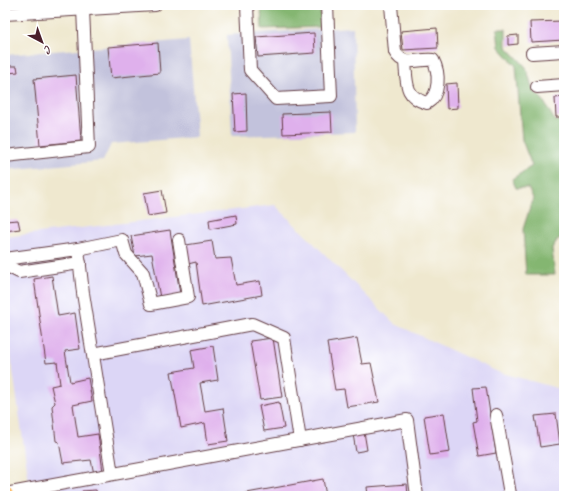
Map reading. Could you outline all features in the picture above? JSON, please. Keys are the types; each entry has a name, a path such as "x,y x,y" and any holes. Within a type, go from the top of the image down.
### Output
{"street":[{"path":"5,14 155,5"},
{"path":"247,5 250,70 276,99 331,96 327,5"},
{"path":"391,5 395,52 399,58 405,62"},
{"path":"5,156 89,147 83,9"},
{"path":"532,53 564,51"},
{"path":"537,87 564,85"},
{"path":"5,259 78,249 122,240 126,254 143,273 151,304 188,297 179,240"},
{"path":"78,249 83,293 112,474"},
{"path":"5,265 19,272 80,263"},
{"path":"93,354 252,324 284,338 300,440"},
{"path":"496,415 510,494 509,496"},
{"path":"5,495 407,420 417,496"}],"shaded area":[{"path":"353,27 355,132 232,136 227,35"},
{"path":"189,40 197,137 111,144 103,161 5,170 5,55"},
{"path":"275,205 395,324 498,372 564,390 564,496 31,496 5,315 5,237"}],"green space":[{"path":"320,6 321,27 262,29 261,8"},
{"path":"497,29 506,29 506,46 526,67 533,90 543,100 555,121 564,121 564,237 558,239 552,248 555,275 526,275 523,229 533,198 528,188 516,188 512,179 532,166 522,140 516,66 499,47"}],"building":[{"path":"564,21 564,40 531,42 530,22"},
{"path":"437,28 438,48 403,50 401,31"},
{"path":"314,33 315,53 258,57 256,37"},
{"path":"518,35 518,44 508,45 508,36"},
{"path":"158,43 160,73 111,78 108,47"},
{"path":"8,66 17,66 18,72 8,73"},
{"path":"76,75 81,141 40,145 34,79"},
{"path":"457,83 458,108 447,109 446,84"},
{"path":"246,93 247,131 235,132 233,94"},
{"path":"564,97 564,117 556,117 555,98"},
{"path":"331,112 332,132 283,134 282,114"},
{"path":"162,190 166,213 148,216 144,193"},
{"path":"236,215 237,224 210,229 209,220"},
{"path":"18,220 20,229 5,231 5,221"},
{"path":"170,230 180,294 160,298 152,254 135,256 131,236"},
{"path":"212,241 215,259 231,258 236,285 260,281 262,295 202,306 196,262 188,264 186,245"},
{"path":"52,276 58,316 75,313 80,349 65,351 70,382 88,378 92,401 73,405 78,437 98,434 103,472 94,474 91,460 63,463 59,442 56,441 52,406 55,403 51,386 60,384 57,362 46,363 34,279"},
{"path":"273,338 282,397 260,400 250,341"},
{"path":"357,338 362,364 371,363 379,402 347,407 344,389 335,390 327,343"},
{"path":"213,346 218,380 200,383 205,411 223,408 228,441 208,444 205,423 181,428 171,372 194,368 191,350"},
{"path":"486,387 496,453 479,456 473,422 477,421 473,388"},
{"path":"279,402 284,428 264,431 259,406"},
{"path":"444,413 450,452 430,455 424,416"},
{"path":"556,414 560,444 540,447 535,416"},
{"path":"364,432 367,450 356,452 353,434"},
{"path":"323,479 326,496 236,496 236,495"},
{"path":"407,484 408,496 368,496 367,487"},
{"path":"96,490 97,496 83,496 82,491"}]}
